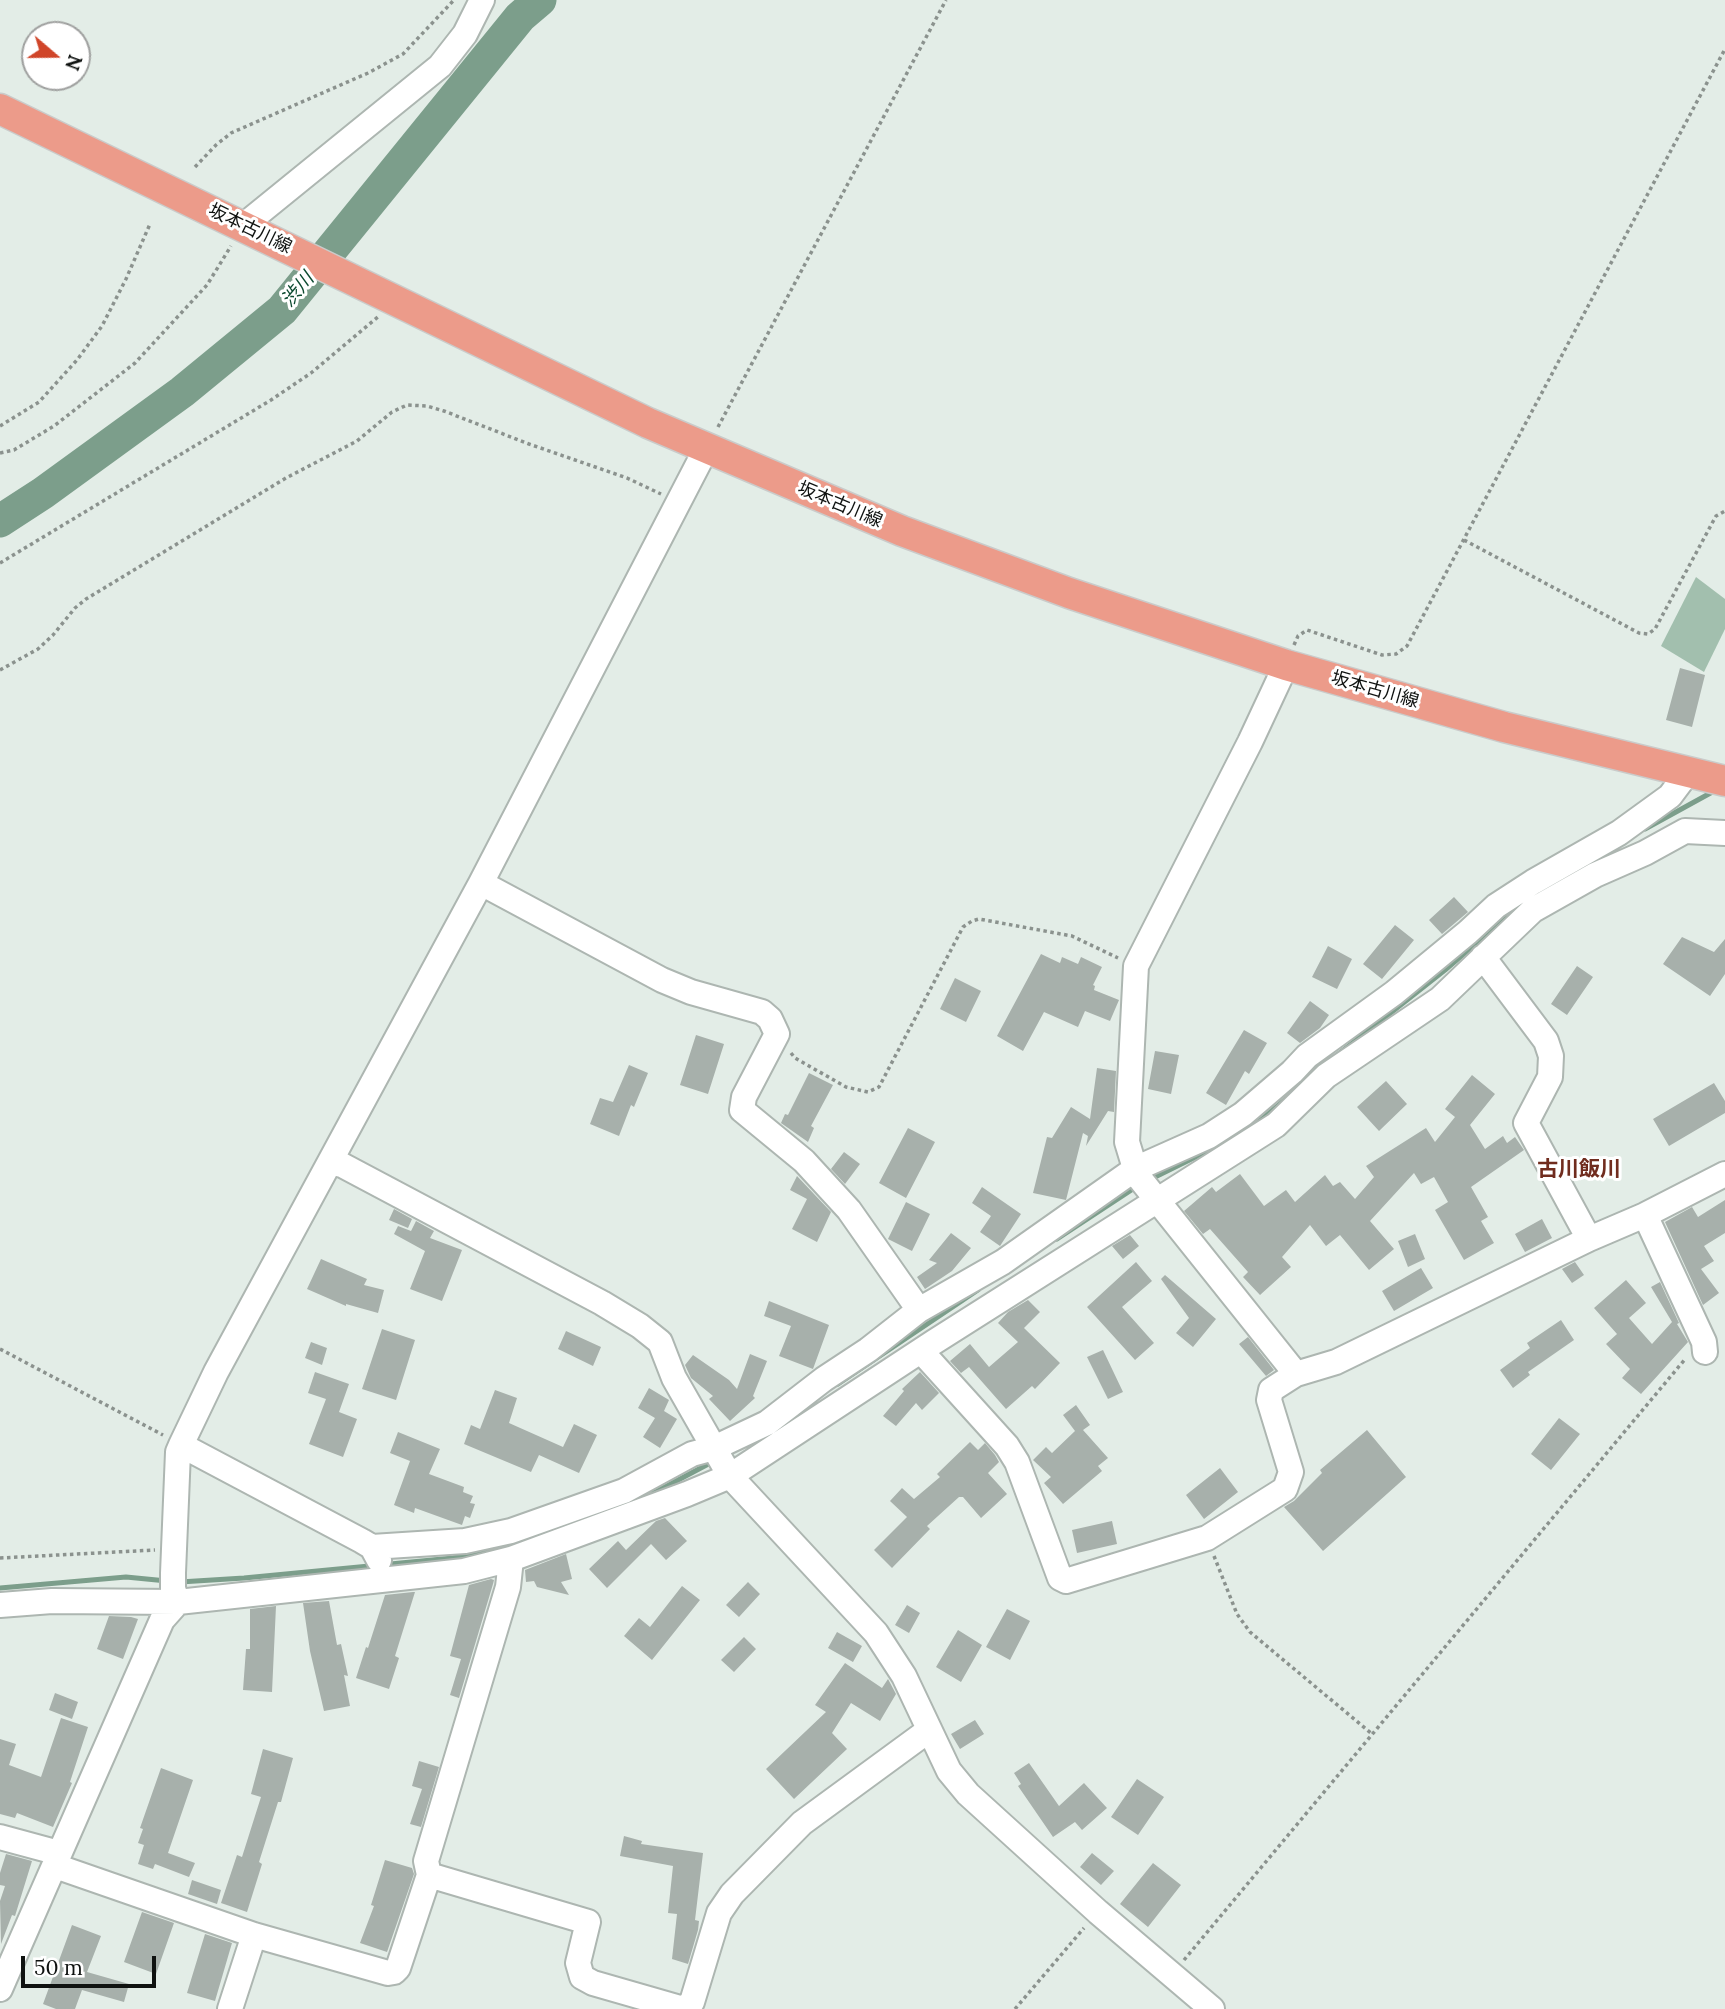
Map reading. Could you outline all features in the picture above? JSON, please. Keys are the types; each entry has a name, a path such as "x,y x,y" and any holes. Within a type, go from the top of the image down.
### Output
{"main road":[{"name":"坂本古川線","path":"0,109 648,423 902,531 1056,589 1286,665 1504,727 1708,773"}],"street":[{"path":"252,230 440,66 465,34 482,0"},
{"path":"0,1989 162,1620 175,1579 178,1452 181,1445 216,1372 481,883 706,449"},
{"path":"1286,665 1250,742 1136,966 1127,1142 1136,1172 1296,1374"},
{"path":"0,1605 52,1601 175,1579 379,1565 464,1571 511,1559 687,1494 721,1461 767,1423 919,1310 1003,1262 1136,1172 1209,1136 1243,1114 1307,1056 1394,993 1496,906 1619,833 1670,796 1708,773"},
{"path":"181,1445 379,1565 511,1531 624,1490 692,1454 721,1461 921,1351 1276,1125 1326,1076 1440,999 1533,910 1595,875 1645,853 1685,831 1725,833"},
{"path":"481,883 662,980 691,992 762,1012 770,1019 777,1034 744,1097 742,1110 804,1161 849,1210 919,1310"},
{"path":"1483,957 1546,1041 1551,1056 1550,1077 1525,1123 1589,1239"},
{"path":"330,1162 354,1172 589,1296 640,1326 660,1342 674,1378 721,1461 876,1633 904,1676 949,1771 968,1794 1098,1912 1212,2009"},
{"path":"921,1351 1007,1446 1017,1462 1060,1578 1066,1581 1207,1538 1285,1489 1291,1472 1269,1400 1271,1390 1296,1374 1336,1362 1589,1239 1645,1215 1725,1174"},
{"path":"1645,1215 1704,1342 1705,1352"},
{"path":"0,1837 57,1858 61,1868 254,1934 388,1973 394,1972 398,1968 429,1875 426,1861 508,1587 511,1559"},
{"path":"429,1875 588,1922 578,1963 582,1977 593,1983 687,2007 692,2002 719,1913 732,1894 802,1823 929,1730"},
{"path":"230,2009 254,1934"}],"path":[{"path":"195,167 231,133 368,74 403,54 454,0"},
{"path":"706,449 946,0"},
{"path":"1286,665 1298,636 1307,630 1382,655 1396,654 1407,646 1725,49"},
{"path":"0,426 39,402 77,360 102,326 150,224"},
{"path":"0,453 14,450 54,426 135,363 207,285 252,230"},
{"path":"0,563 271,400 352,341 397,301"},
{"path":"0,670 38,649 86,599 286,478 357,441 392,412 407,405 427,406 444,411 627,478 679,502"},
{"path":"1464,540 1639,633 1648,634 1655,629 1716,516 1725,511"},
{"path":"777,1034 795,1058 846,1087 868,1092 879,1087 963,927 979,919 1072,936 1136,966"},
{"path":"0,1349 181,1445"},
{"path":"1172,1975 1688,1356 1697,1351 1705,1352"},
{"path":"1207,1538 1242,1623 1373,1734"},
{"path":"0,1558 149,1549 175,1579"},
{"path":"1015,2009 1098,1912"}],"green space":[{"path":"1696,577 1725,599 1725,629 1704,672 1661,646"}],"building":[{"path":"1680,668 1705,675 1692,727 1666,720"},
{"path":"1454,897 1468,912 1442,934 1429,920"},
{"path":"1395,925 1414,940 1382,979 1363,964"},
{"path":"1682,937 1714,952 1725,939 1725,974 1710,996 1663,964"},
{"path":"1328,946 1352,959 1337,989 1312,977"},
{"path":"1041,954 1060,963 1062,957 1078,964 1081,957 1102,967 1093,985 1094,990 1119,1000 1110,1021 1085,1011 1078,1027 1044,1012 1023,1051 997,1036"},
{"path":"1577,966 1593,977 1567,1015 1551,1004"},
{"path":"955,978 981,991 966,1022 940,1009"},
{"path":"1310,1001 1329,1015 1320,1028 1300,1043 1287,1033"},
{"path":"1244,1030 1267,1043 1249,1074 1245,1071 1226,1105 1206,1093"},
{"path":"696,1035 724,1044 708,1094 680,1085"},
{"path":"1155,1051 1179,1055 1171,1094 1148,1089"},
{"path":"629,1065 648,1073 619,1136 590,1124 600,1098 613,1102"},
{"path":"1097,1068 1116,1071 1114,1112 1108,1111 1086,1146 1088,1136 1083,1133 1066,1200 1033,1193 1047,1137 1052,1138 1071,1107 1090,1119"},
{"path":"809,1073 833,1085 811,1126 814,1128 808,1142 781,1123 785,1114 788,1115"},
{"path":"1472,1075 1495,1094 1470,1125 1485,1149 1503,1136 1507,1143 1515,1137 1524,1150 1471,1187 1488,1217 1481,1221 1494,1243 1464,1260 1435,1210 1448,1202 1434,1177 1421,1184 1414,1173 1370,1221 1394,1249 1369,1270 1340,1235 1326,1246 1310,1225 1282,1257 1291,1267 1260,1295 1243,1277 1248,1272 1210,1229 1203,1234 1184,1211 1212,1187 1216,1192 1240,1174 1264,1206 1286,1190 1295,1202 1325,1175 1333,1186 1340,1182 1355,1199 1374,1177 1366,1166 1426,1128 1435,1142 1455,1117 1445,1109"},
{"path":"1386,1081 1407,1104 1379,1131 1357,1107"},
{"path":"1714,1083 1725,1101 1725,1113 1669,1146 1653,1119"},
{"path":"908,1128 935,1142 906,1198 879,1183"},
{"path":"844,1152 860,1164 845,1184 831,1169"},
{"path":"797,1176 831,1212 817,1242 792,1229 807,1199 790,1190"},
{"path":"982,1187 1021,1214 1000,1246 980,1232 991,1216 972,1203"},
{"path":"1725,1200 1725,1233 1704,1246 1714,1261 1701,1269 1719,1293 1703,1305 1665,1222 1692,1207 1698,1217"},
{"path":"906,1202 930,1214 912,1251 888,1239"},
{"path":"394,1209 412,1219 408,1228 389,1220"},
{"path":"1542,1219 1552,1238 1525,1252 1515,1234"},
{"path":"416,1221 434,1231 430,1238 462,1250 442,1301 410,1289 425,1251 394,1234 398,1226 411,1231"},
{"path":"951,1233 971,1248 952,1271 925,1289 917,1277 937,1263 929,1260"},
{"path":"1415,1234 1425,1259 1408,1267 1398,1241"},
{"path":"1130,1235 1139,1246 1123,1259 1112,1246"},
{"path":"321,1259 367,1279 364,1285 384,1290 378,1313 346,1306 307,1289"},
{"path":"1136,1262 1152,1281 1122,1307 1154,1343 1135,1360 1087,1307"},
{"path":"1575,1262 1584,1275 1572,1283 1562,1269"},
{"path":"1421,1268 1433,1288 1394,1311 1382,1291"},
{"path":"1165,1275 1216,1319 1193,1347 1176,1333 1189,1318 1161,1279"},
{"path":"1626,1280 1646,1303 1629,1318 1652,1344 1672,1322 1651,1287 1660,1282 1679,1323 1677,1324 1688,1342 1641,1394 1622,1378 1630,1369 1606,1344 1617,1334 1594,1308"},
{"path":"1028,1300 1040,1312 1024,1328 1060,1363 1035,1389 1032,1386 1006,1409 969,1367 961,1373 950,1361 970,1344 989,1367 1018,1342 998,1323 1008,1312"},
{"path":"769,1301 829,1325 813,1369 779,1356 791,1326 764,1316"},
{"path":"1561,1320 1574,1340 1528,1372 1530,1375 1513,1388 1500,1370 1530,1348 1527,1343"},
{"path":"382,1329 415,1340 396,1400 362,1389"},
{"path":"566,1331 601,1347 593,1366 558,1349"},
{"path":"1248,1337 1274,1370 1266,1376 1239,1344"},
{"path":"311,1342 327,1348 322,1365 305,1358"},
{"path":"1103,1350 1123,1392 1108,1399 1087,1357"},
{"path":"750,1354 767,1361 753,1396 755,1398 730,1421 709,1399 713,1396 691,1378 685,1365 693,1355 729,1380 737,1389"},
{"path":"315,1372 349,1384 339,1412 357,1419 343,1457 309,1444 326,1399 308,1393"},
{"path":"920,1372 939,1393 922,1410 916,1403 896,1426 883,1416 904,1391 902,1389"},
{"path":"649,1388 669,1400 664,1411 677,1419 660,1448 643,1437 655,1418 638,1408"},
{"path":"495,1390 517,1398 509,1423 563,1447 574,1424 597,1435 579,1473 539,1455 531,1472 464,1444 471,1425 480,1429"},
{"path":"1076,1405 1090,1425 1083,1430 1108,1458 1098,1466 1102,1471 1063,1504 1044,1483 1051,1477 1033,1460 1046,1447 1052,1453 1075,1431 1063,1415"},
{"path":"1559,1418 1580,1434 1551,1470 1531,1454"},
{"path":"1367,1430 1406,1477 1323,1551 1284,1507 1294,1501 1322,1473 1320,1470"},
{"path":"398,1432 440,1449 429,1474 464,1487 463,1492 473,1496 470,1503 475,1504 470,1518 465,1516 462,1525 415,1508 414,1513 394,1505 410,1461 390,1453"},
{"path":"970,1442 978,1450 985,1443 995,1455 999,1462 988,1473 1007,1494 981,1518 963,1497 959,1497 927,1526 930,1529 892,1568 874,1550 907,1517 890,1501 902,1488 914,1499 940,1477 937,1474"},
{"path":"1220,1468 1238,1492 1204,1519 1186,1495"},
{"path":"665,1518 687,1541 666,1560 651,1544 607,1588 589,1569 618,1541 626,1550 656,1521"},
{"path":"1112,1521 1117,1544 1077,1553 1072,1530"},
{"path":"566,1554 572,1579 561,1582 569,1595 537,1587 534,1581 526,1582 525,1570"},
{"path":"494,1580 493,1584 459,1698 450,1695 461,1659 450,1656 469,1585"},
{"path":"748,1582 760,1594 739,1617 726,1605"},
{"path":"682,1586 700,1600 652,1660 624,1636 639,1618 650,1627"},
{"path":"415,1592 395,1656 399,1658 389,1689 356,1678 385,1595"},
{"path":"329,1601 337,1645 341,1644 348,1676 344,1675 350,1706 324,1711 310,1651 303,1603"},
{"path":"907,1605 920,1613 909,1633 895,1625"},
{"path":"276,1606 272,1692 243,1690 246,1649 250,1649 250,1609"},
{"path":"1007,1609 1030,1621 1010,1660 986,1647"},
{"path":"109,1616 138,1619 123,1659 97,1649"},
{"path":"958,1630 982,1645 961,1682 936,1667"},
{"path":"837,1632 862,1646 853,1662 828,1648"},
{"path":"744,1637 756,1649 734,1672 721,1660"},
{"path":"845,1663 882,1688 888,1679 896,1694 880,1721 851,1703 832,1733 847,1749 794,1799 766,1769 826,1712 815,1705"},
{"path":"55,1693 78,1702 72,1719 49,1710"},
{"path":"61,1718 88,1727 70,1782 72,1783 53,1827 17,1813 15,1818 0,1814 0,1739 16,1744 9,1765 41,1777"},
{"path":"975,1720 984,1734 960,1749 951,1734"},
{"path":"263,1749 293,1758 281,1802 278,1802 259,1862 262,1864 247,1912 221,1903 237,1855 242,1857 261,1797 251,1794"},
{"path":"419,1761 439,1767 421,1827 410,1824 422,1789 412,1786"},
{"path":"1029,1763 1059,1806 1084,1783 1107,1808 1082,1830 1075,1822 1053,1837 1018,1786 1021,1784 1014,1773"},
{"path":"161,1768 193,1780 168,1853 195,1863 189,1877 155,1864 153,1869 138,1864 144,1845 138,1843 143,1829 140,1828"},
{"path":"1137,1779 1164,1797 1138,1835 1111,1817"},
{"path":"624,1836 642,1841 641,1844 703,1853 695,1920 699,1921 698,1930 688,1964 672,1959 677,1914 668,1913 673,1866 620,1856"},
{"path":"1092,1853 1114,1871 1101,1885 1080,1867"},
{"path":"6,1854 32,1861 15,1916 12,1915 1,1944 0,1901 5,1886 0,1885 0,1873"},
{"path":"385,1860 412,1868 414,1874 387,1952 360,1943 374,1906 371,1905"},
{"path":"1153,1863 1181,1885 1148,1927 1120,1904"},
{"path":"192,1880 221,1890 217,1904 188,1894"},
{"path":"142,1912 174,1923 156,1974 124,1962"},
{"path":"72,1925 101,1936 87,1972 129,1984 124,2002 82,1990 75,2009 56,2009 43,2004"},
{"path":"205,1934 232,1943 215,2001 187,1993"}],"waterway":[{"name":"渋川","path":"0,521 182,392 282,310 520,17 540,0"},
{"path":"1645,829 1716,790"},
{"path":"1336,1056 1445,970 1523,903"},
{"path":"1256,1124 1286,1099"},
{"path":"1151,1179 1230,1140"},
{"path":"1057,1239 1136,1187"},
{"path":"838,1384 978,1290"},
{"path":"648,1496 714,1461"},
{"path":"180,1582 453,1558 515,1545"},
{"path":"0,1588 126,1577 167,1581"}],"district":[{"name":"古川飯川","path":"1579,1170"}]}
